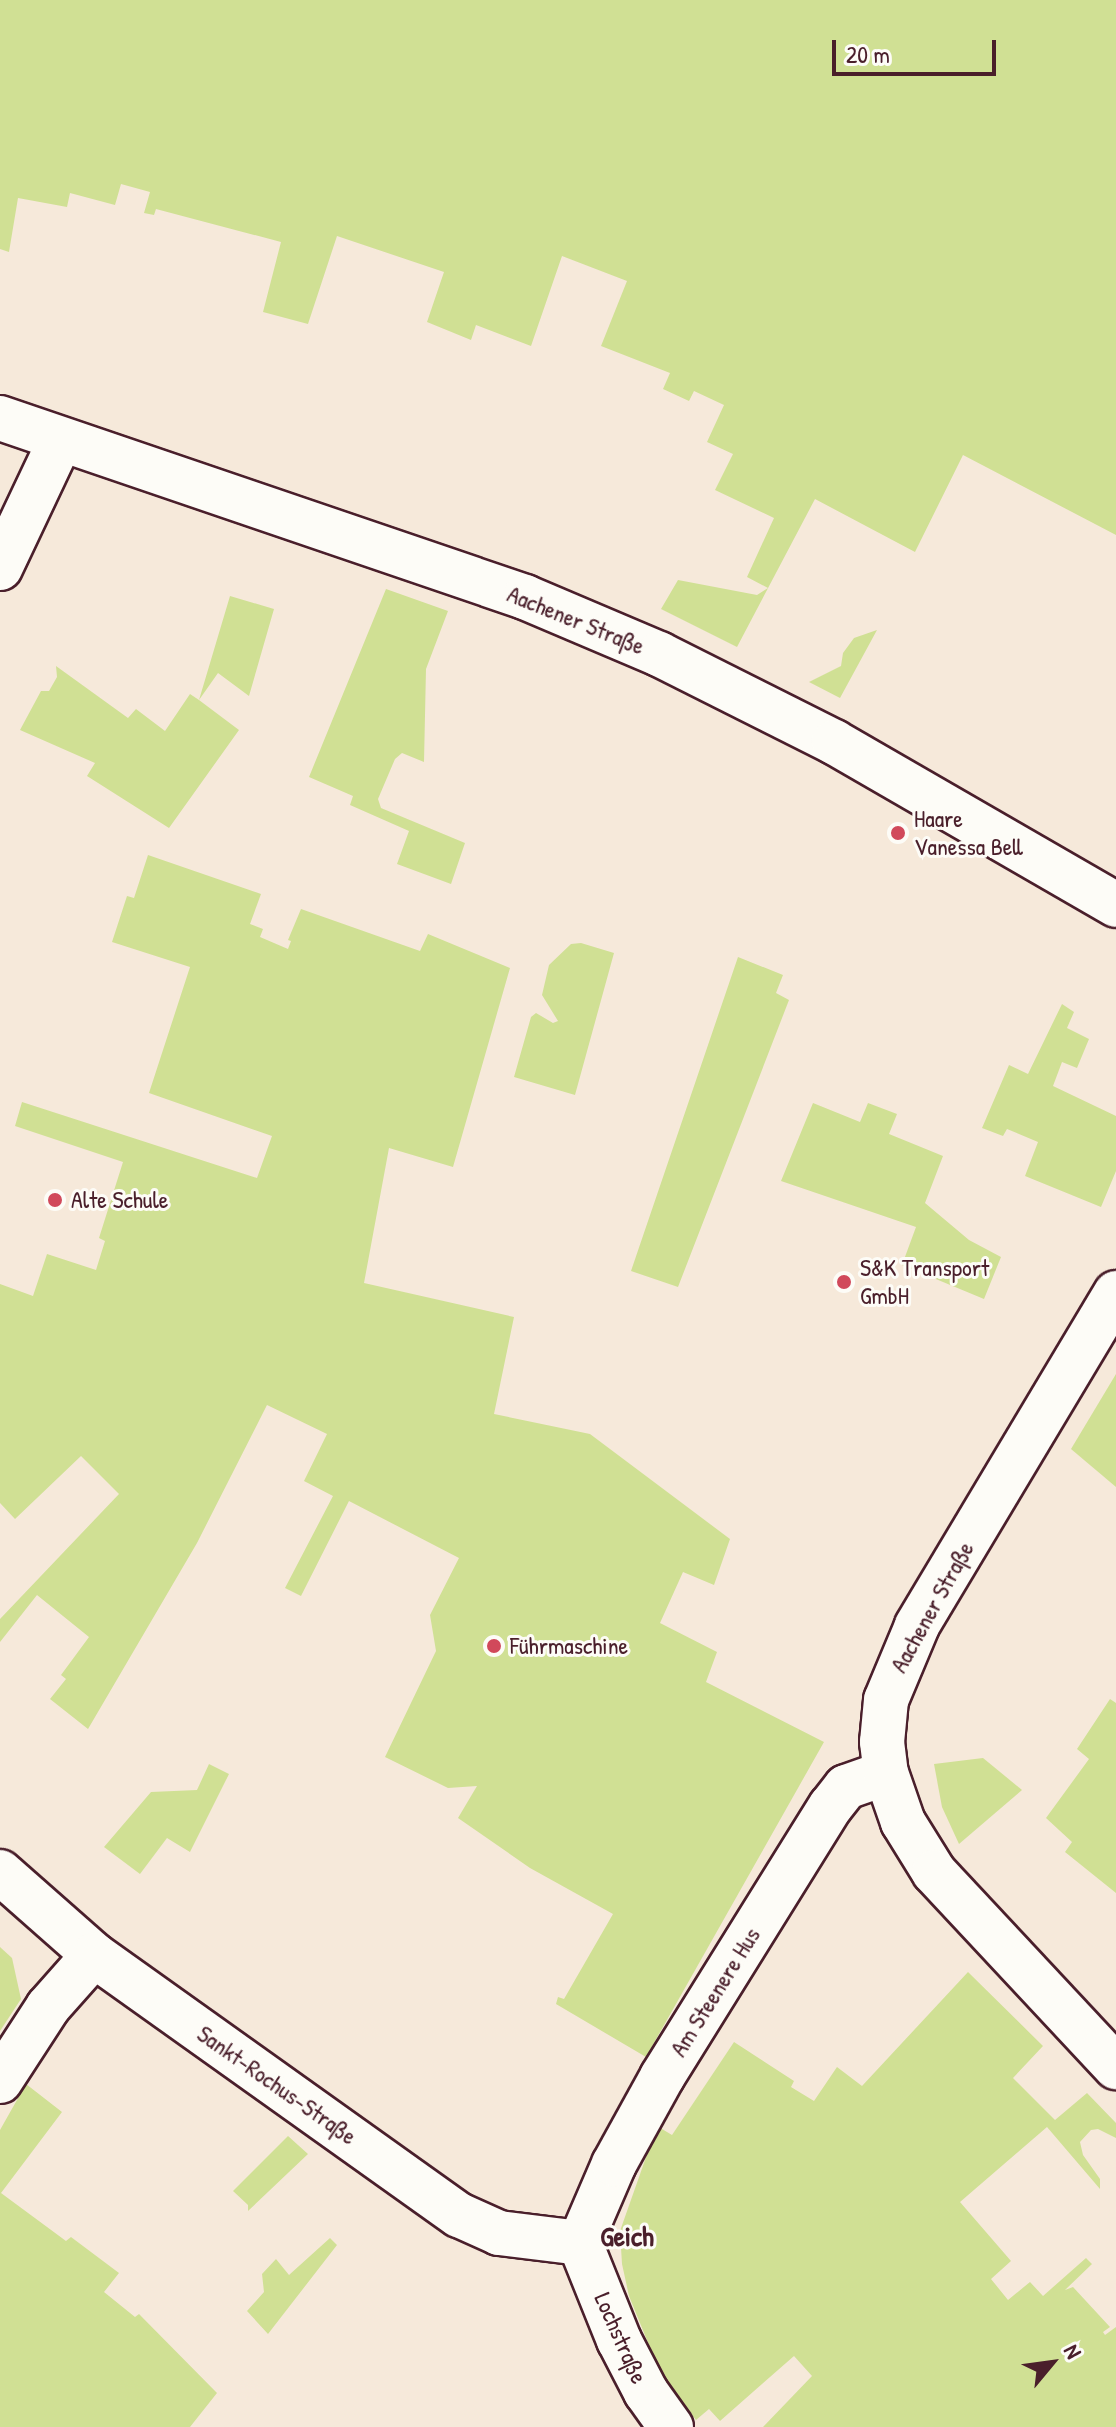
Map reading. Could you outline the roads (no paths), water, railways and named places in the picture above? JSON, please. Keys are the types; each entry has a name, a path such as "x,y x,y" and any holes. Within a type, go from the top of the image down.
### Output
{"street":[{"name":"Aachener Straße","path":"0,418 60,441 525,597 659,654 834,742 1116,905"},
{"path":"0,568 60,441"},
{"name":"Aachener Straße","path":"1116,1293 905,1649 886,1700 882,1742 886,1773 903,1822 934,1872 1116,2067"},
{"name":"Am Steenere Hus","path":"580,2243 614,2164 662,2077 831,1806 846,1787 886,1773"},
{"name":"Sankt-Rochus-Straße","path":"0,1872 94,1955 459,2215 499,2233 580,2243"},
{"path":"0,2081 48,2007 94,1955"},
{"name":"Lochstraße","path":"580,2243 630,2364 671,2427"}],"place":[{"name":"Haare Vanessa Bell","path":"898,833"},
{"name":"Alte Schule","path":"55,1200"},
{"name":"S&K Transport GmbH","path":"844,1282"},
{"name":"Führmaschine","path":"494,1646"}],"district":[{"name":"Geich","path":"627,2236"}]}
